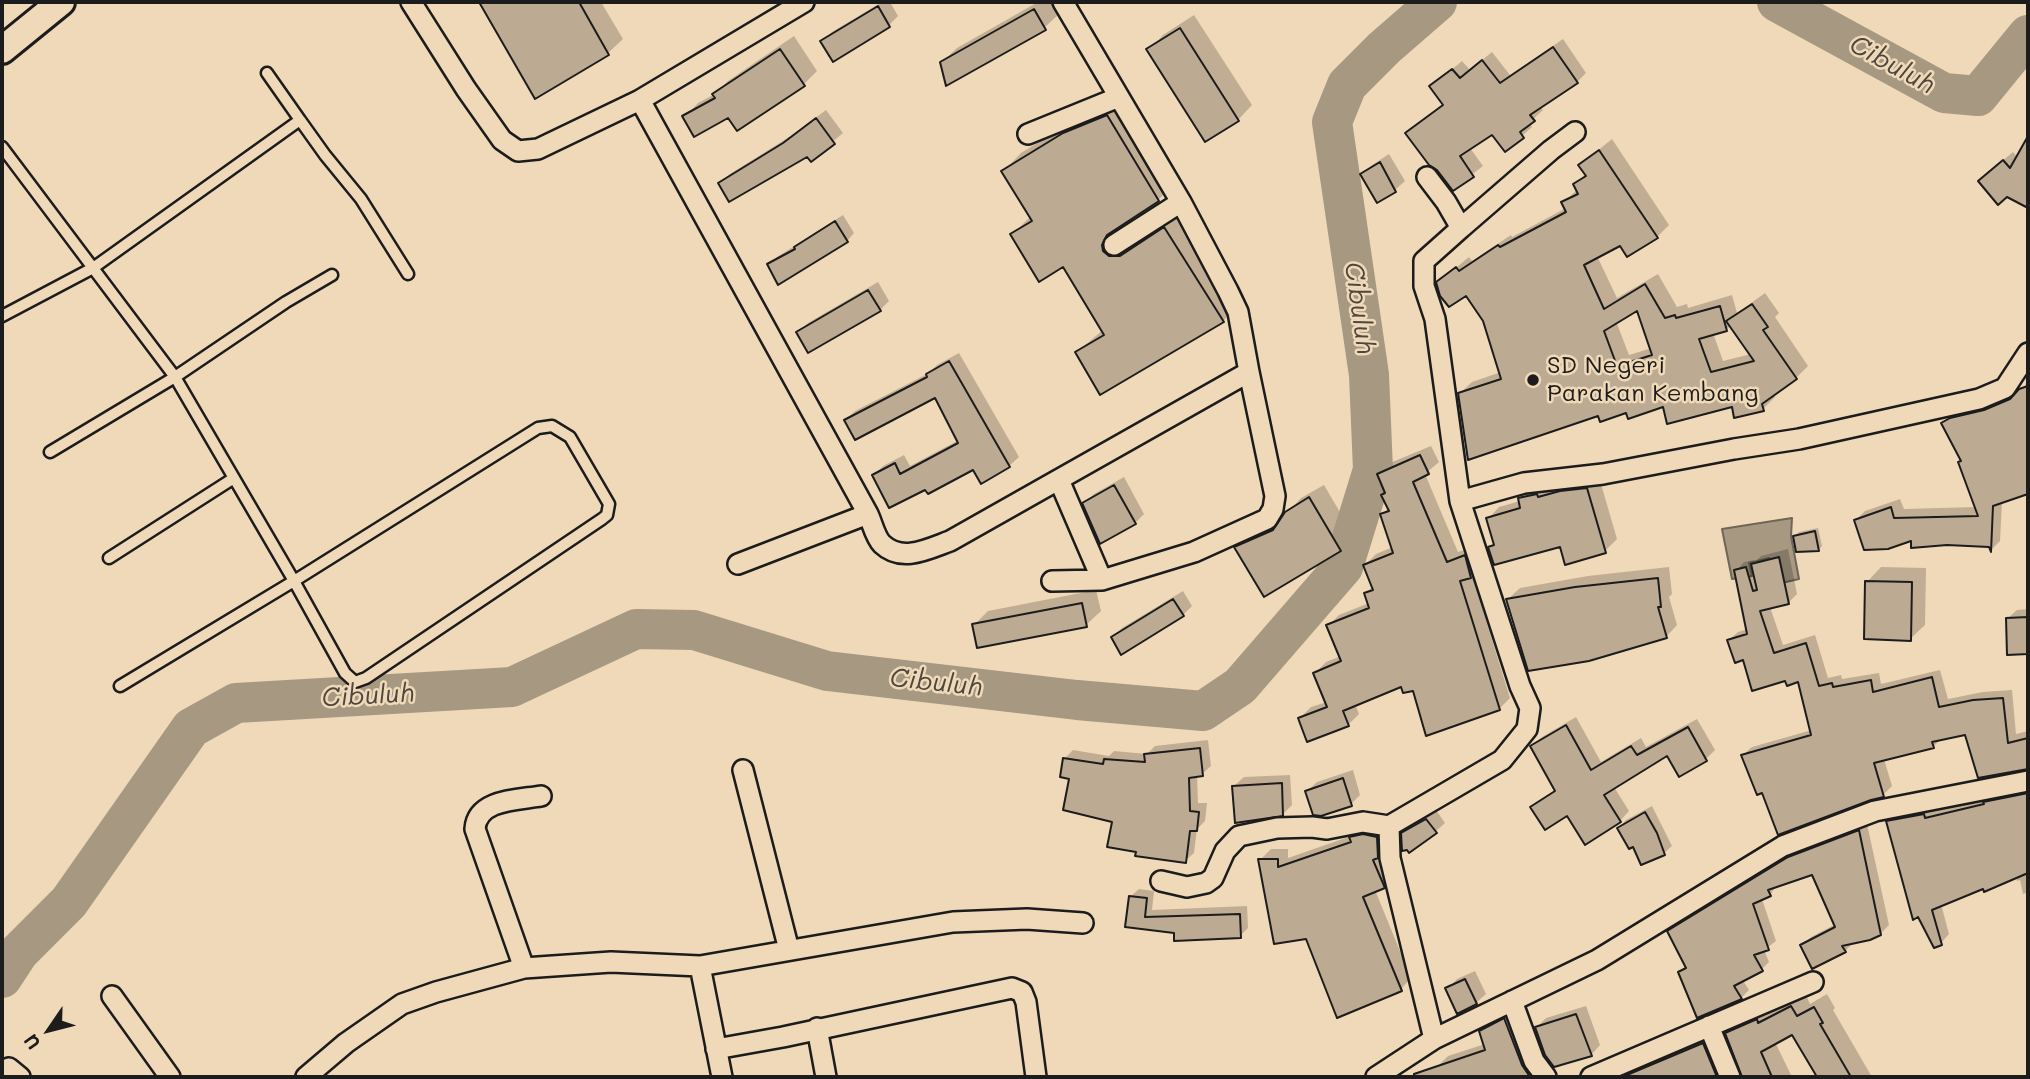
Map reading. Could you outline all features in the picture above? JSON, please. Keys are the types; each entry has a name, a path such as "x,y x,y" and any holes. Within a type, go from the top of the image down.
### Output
{"street":[{"path":"2,50 61,2"},
{"path":"411,2 502,140 518,151 538,149 640,100 804,2"},
{"path":"1052,581 1102,580 1194,552 1267,519 1273,509 1275,496 1238,312 1181,202 1063,2"},
{"path":"1028,134 1119,97"},
{"path":"640,100 868,514 880,543 896,553 915,554 950,541 1249,372"},
{"path":"1161,881 1187,887 1206,883 1213,878 1225,851 1239,836 1278,828 1327,829 1363,822 1389,826 1502,760 1527,729 1530,708 1520,686 1460,502 1435,319 1424,286 1424,261 1575,132"},
{"path":"1427,177 1461,228"},
{"path":"1114,245 1181,202"},
{"path":"1460,502 1524,483 1603,474 1799,439 1979,398 2006,388 2027,362"},
{"path":"1059,480 1102,580"},
{"path":"738,564 868,514"},
{"path":"743,770 789,950"},
{"path":"1376,1077 1434,1040 1597,960 1783,846 1875,811 2028,781"},
{"path":"524,968 475,829 481,811 491,806 541,796"},
{"path":"1389,826 1390,858 1434,1040"},
{"path":"306,1077 346,1043 402,1004 524,968 611,962 700,966 953,922 1027,919 1083,923"},
{"path":"700,966 722,1077"},
{"path":"1591,1077 1813,982"},
{"path":"716,1049 1012,988 1022,992 1026,1002 1036,1077"},
{"path":"112,996 170,1077"},
{"path":"1511,1001 1534,1061 1546,1077"},
{"path":"1709,1026 1730,1077"},
{"path":"817,1028 826,1077"}],"lane":[{"path":"267,73 325,155 361,199 408,274"},
{"path":"2,316 93,268 300,120"},
{"path":"2,147 175,377 294,580 345,673 355,682 603,519 607,515 609,504 570,437 558,428 538,428 294,580 120,686"},
{"path":"50,452 175,377 286,302 332,275"},
{"path":"109,558 234,478"}],"shaded area":[{"path":"1792,518 1791,536 1799,579 1777,584 1769,558 1749,563 1752,576 1732,579 1722,529"}],"building":[{"path":"479,2 579,2 609,55 535,99"},
{"path":"878,6 890,27 833,62 820,41"},
{"path":"1034,9 1046,30 946,86 940,62"},
{"path":"1180,28 1239,121 1205,142 1146,49"},
{"path":"1553,47 1578,83 1530,115 1535,121 1520,132 1524,138 1505,152 1492,135 1460,156 1474,177 1453,191 1405,133 1443,105 1429,86 1452,69 1460,78 1482,60 1500,83"},
{"path":"780,49 805,86 737,131 728,118 694,137 682,116 715,98 712,94"},
{"path":"1107,115 1159,201 1107,235 1102,245 1103,251 1109,256 1120,256 1164,227 1224,322 1100,395 1075,352 1104,335 1063,267 1039,282 1010,234 1032,221 1001,171 1063,133"},
{"path":"816,118 835,144 811,162 807,157 729,202 718,183 783,143"},
{"path":"2028,136 2028,208 2007,197 1998,205 1978,181 2003,160 2010,168"},
{"path":"1599,150 1658,238 1627,257 1620,246 1584,265 1604,309 1645,284 1665,318 1675,315 1676,318 1720,306 1727,331 1699,339 1711,372 1754,361 1726,321 1752,304 1768,327 1763,330 1797,379 1762,404 1764,411 1734,418 1732,407 1667,424 1663,407 1628,419 1626,413 1600,422 1598,416 1468,460 1458,393 1501,379 1483,321 1466,296 1449,307 1440,296 1436,282 1456,267 1459,271 1498,245 1500,247 1566,212 1561,202 1578,194 1573,184 1586,176 1578,165","holes":["1637,311 1652,355 1617,366 1604,331"]},
{"path":"1380,162 1396,192 1377,203 1360,174"},
{"path":"835,221 848,242 778,285 767,264 795,249 794,247"},
{"path":"868,290 881,311 808,353 796,332"},
{"path":"949,361 1010,467 981,484 973,470 928,494 925,490 889,508 872,475 895,463 900,474 958,443 935,398 855,440 844,420 927,377 926,374"},
{"path":"2028,386 2028,494 1993,506 1991,552 1989,547 1947,545 1911,548 1911,541 1888,549 1864,550 1854,520 1891,507 1894,518 1978,516 1958,462 1961,461 1941,423 2010,399 2019,389"},
{"path":"1420,455 1429,474 1413,482 1447,562 1465,555 1471,578 1460,581 1500,710 1426,736 1413,691 1403,693 1401,687 1343,711 1349,726 1307,742 1298,718 1327,707 1313,673 1341,661 1326,625 1369,608 1364,593 1373,590 1363,565 1393,553 1380,514 1389,511 1381,495 1385,493 1377,474"},
{"path":"1114,485 1136,524 1100,544 1082,503"},
{"path":"1587,488 1606,553 1565,565 1560,547 1494,565 1488,547 1494,545 1486,518 1520,508 1518,498"},
{"path":"1309,497 1341,551 1264,597 1234,547 1273,530 1285,512"},
{"path":"1815,531 1819,551 1796,552 1793,536"},
{"path":"1779,557 1789,604 1760,611 1774,653 1806,643 1819,686 1832,683 1833,687 1871,680 1873,692 1932,677 1939,707 1973,700 2003,698 2008,743 2028,738 2028,769 1978,778 1965,735 1932,742 1934,748 1874,763 1884,797 1778,835 1762,793 1757,795 1741,755 1811,735 1798,682 1787,686 1785,681 1752,691 1743,660 1735,663 1727,640 1747,634 1734,570 1746,567 1753,591 1757,590 1751,564"},
{"path":"1658,578 1661,607 1658,607 1667,638 1589,661 1528,671 1506,599 1575,587"},
{"path":"1865,581 1912,582 1911,641 1864,639"},
{"path":"1173,599 1184,616 1121,655 1111,637"},
{"path":"1082,603 1087,627 977,648 972,624"},
{"path":"2028,617 2028,654 2007,655 2006,618"},
{"path":"1566,725 1591,770 1631,746 1637,755 1688,727 1707,761 1679,777 1667,756 1604,795 1621,822 1585,845 1567,816 1545,830 1530,807 1555,791 1530,746"},
{"path":"1200,748 1203,776 1189,778 1190,811 1199,812 1197,831 1190,831 1186,863 1135,856 1136,852 1107,847 1112,822 1063,810 1069,779 1060,777 1063,758 1103,764 1104,759 1145,762 1144,754"},
{"path":"1343,778 1352,806 1321,816 1313,815 1305,791"},
{"path":"1282,783 1283,816 1235,823 1232,786"},
{"path":"2028,793 2028,873 1932,910 1942,945 1934,948 1918,917 1913,920 1886,821 1924,814 1925,818"},
{"path":"1645,812 1665,855 1641,865 1633,847 1629,849 1617,828"},
{"path":"1426,819 1437,833 1409,853 1407,850 1402,851 1401,833"},
{"path":"1859,830 1881,935 1842,946 1846,952 1812,969 1800,945 1835,927 1812,875 1768,890 1771,896 1753,904 1769,950 1754,955 1763,971 1734,986 1742,999 1697,1018 1678,972 1686,968 1667,931 1788,857"},
{"path":"1363,834 1377,837 1378,858 1373,860 1385,888 1363,897 1402,991 1337,1018 1306,939 1274,944 1258,859 1278,859 1278,867 1351,842 1349,837"},
{"path":"1129,896 1147,898 1145,917 1240,914 1241,938 1174,941 1174,933 1125,927"},
{"path":"1465,979 1477,1004 1457,1014 1445,988"},
{"path":"1791,1006 1797,1016 1814,1007 1823,1023 1820,1024 1851,1077 1817,1077 1792,1035 1761,1052 1772,1077 1742,1077 1725,1033 1757,1019 1758,1023"},
{"path":"1576,1014 1592,1056 1554,1067 1545,1055 1535,1027"},
{"path":"1504,1018 1522,1065 1530,1077 1414,1077 1414,1074 1485,1050 1479,1031"},
{"path":"1703,1043 1717,1077 1622,1077"}],"waterway":[{"name":"Cibuluh","path":"2,978 19,952 69,902 191,728 236,703 512,687 636,629 694,630 827,671 1077,700 1203,711 1240,686 1343,567 1373,470 1369,375 1332,122 1347,85 1384,48 1437,2"},
{"name":"Cibuluh","path":"1777,2 1944,93 1978,96 2028,35"}],"place":[{"name":"SD Negeri Parakan Kembang","path":"1533,380"}]}
